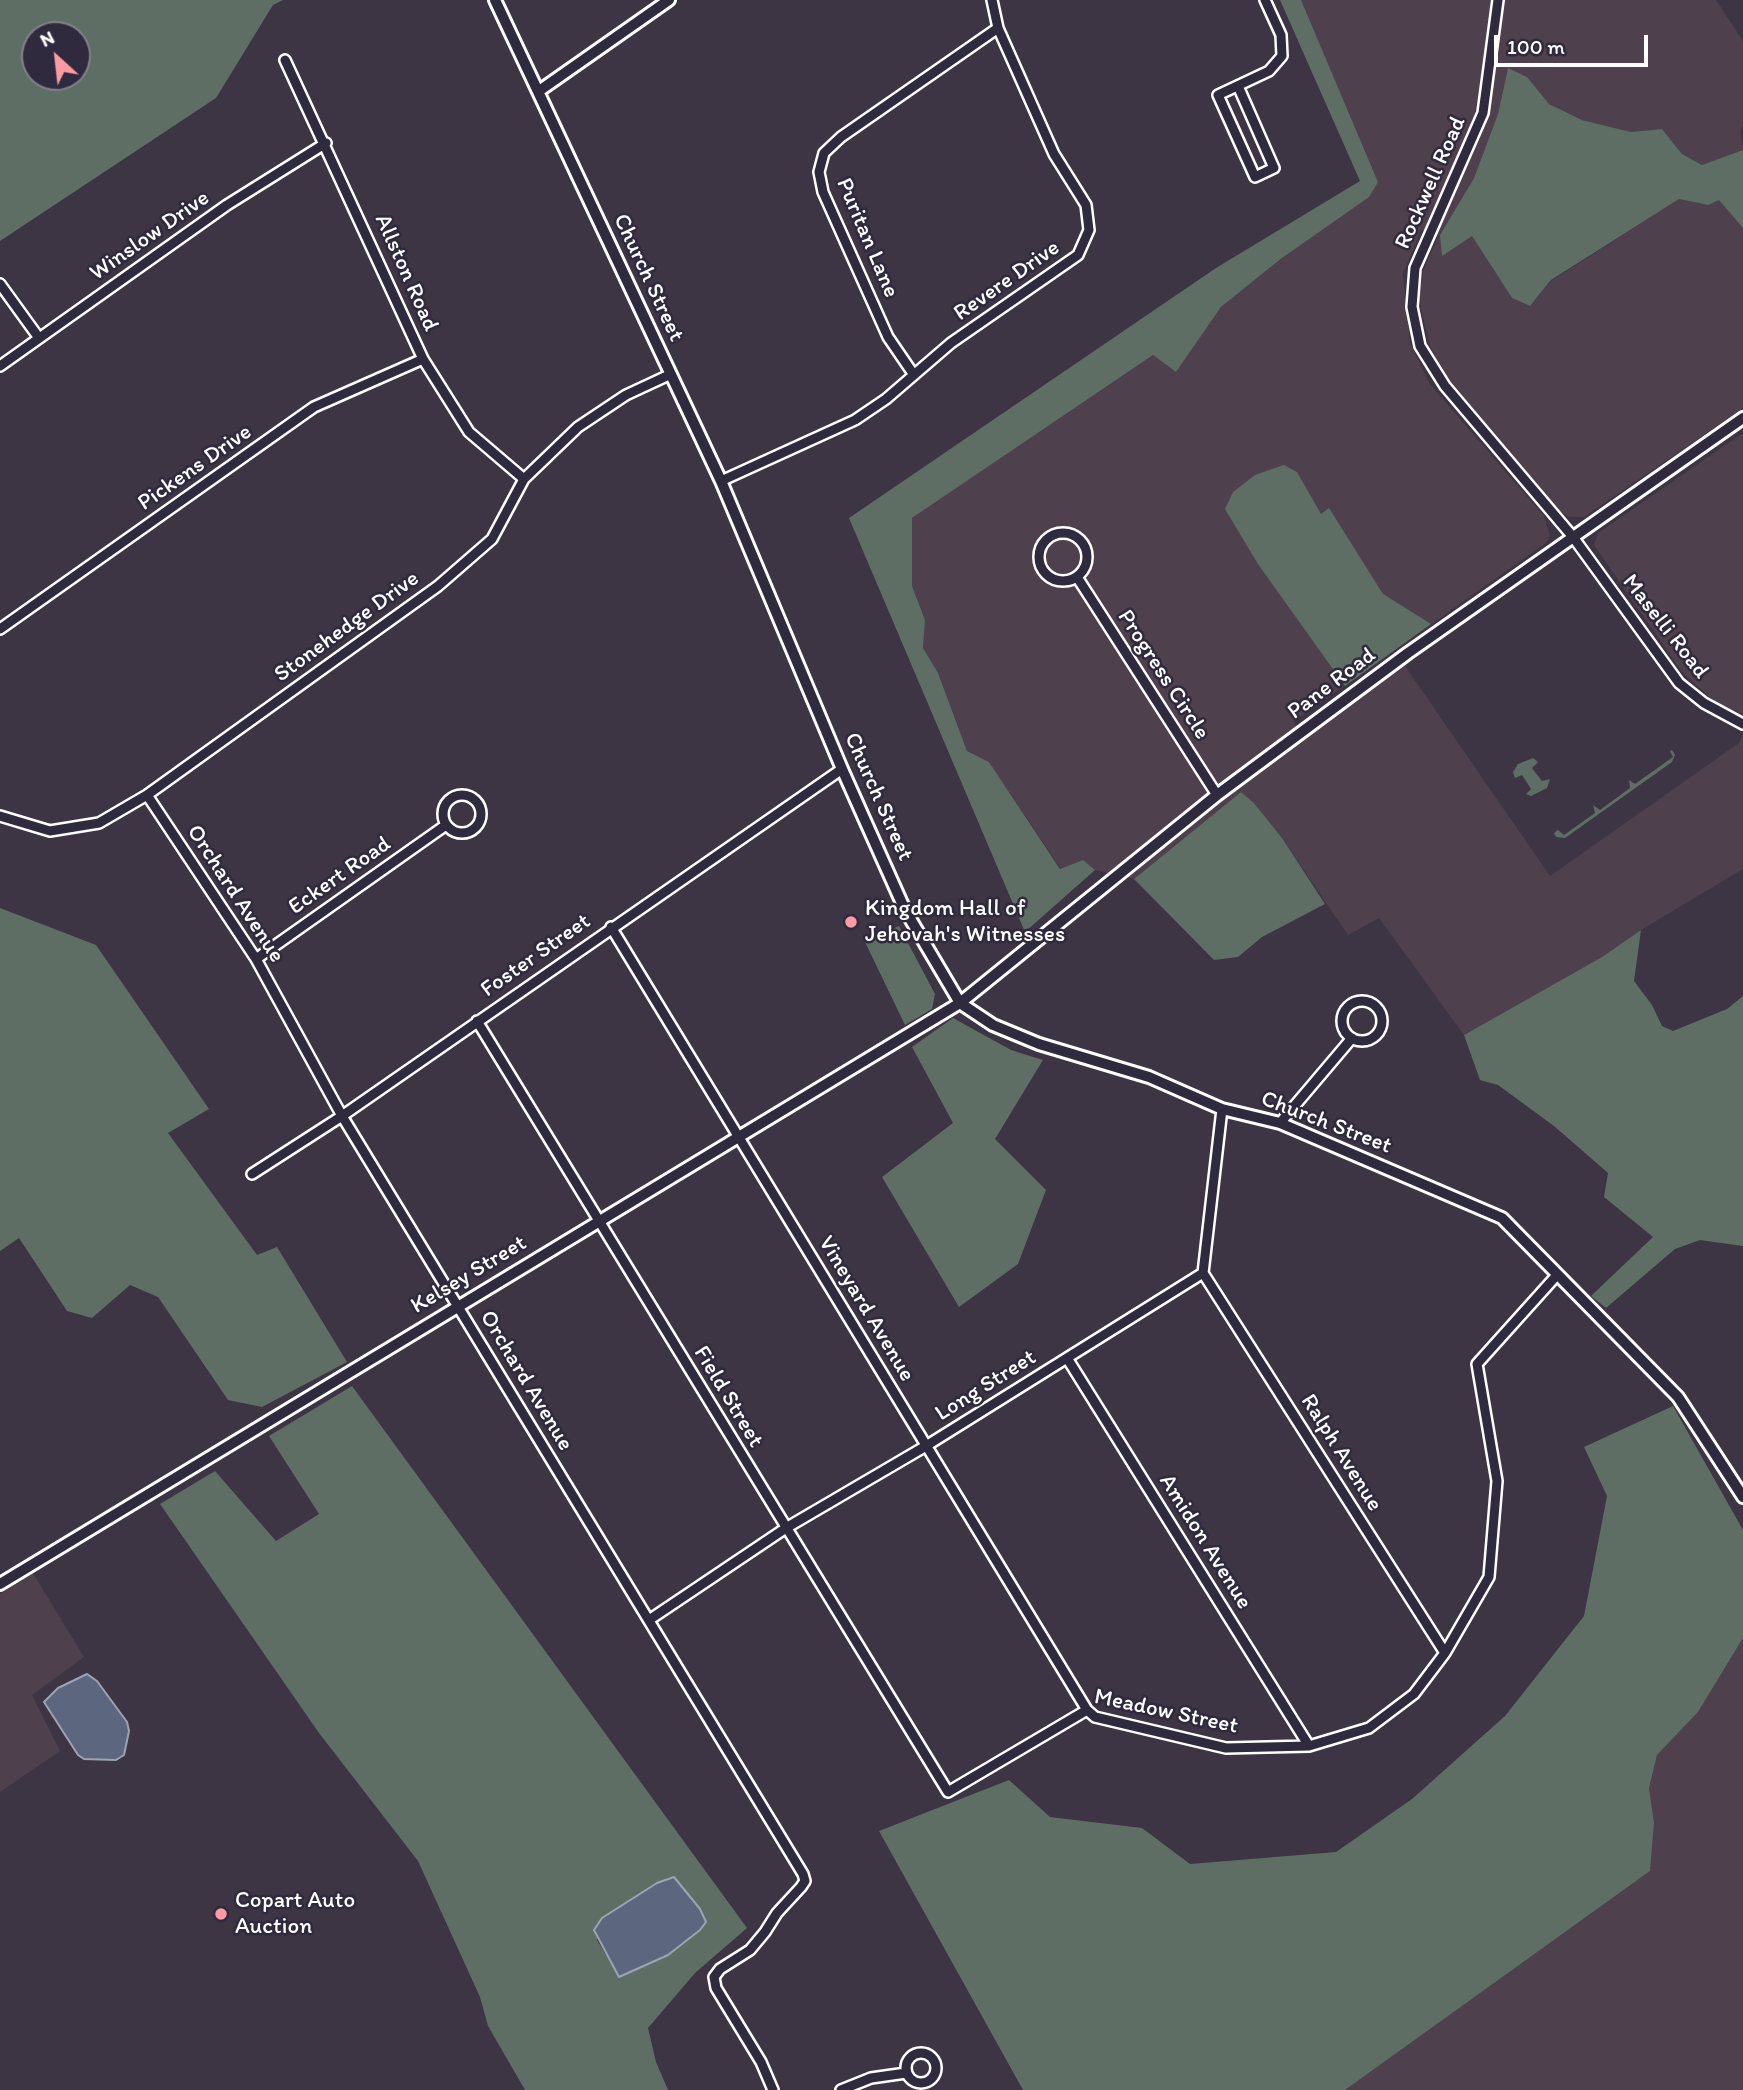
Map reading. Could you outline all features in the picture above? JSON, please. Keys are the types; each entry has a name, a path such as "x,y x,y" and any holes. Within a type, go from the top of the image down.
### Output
{"street":[{"name":"Church Street","path":"495,0 721,481 842,769 905,910 960,1003 993,1025 1039,1044 1149,1077 1222,1109 1280,1123 1502,1218 1678,1397 1743,1497"},
{"path":"540,91 669,0"},
{"name":"Revere Drive","path":"721,481 855,420 951,343 1078,255 1089,230 1086,205 1054,154 998,29 992,0"},
{"path":"1238,86 1275,168 1255,177 1218,95 1269,71 1282,56 1281,35 1265,0"},
{"name":"Rockwell Road","path":"1498,0 1483,114 1415,268 1412,295 1415,331 1427,361 1445,386 1573,537"},
{"name":"Puritan Lane","path":"914,374 888,337 823,192 819,172 824,153 841,137 998,29"},
{"name":"Allston Road","path":"285,60 423,359 468,432 524,479"},
{"name":"Winslow Drive","path":"0,366 227,205 326,144"},
{"path":"0,284 39,338"},
{"name":"Pickens Drive","path":"0,629 314,407 423,359"},
{"name":"Stonehedge Drive","path":"0,816 50,831 99,823 147,794 438,586 492,539 524,479 578,427 626,396 669,375"},
{"name":"Pane Road","path":"960,1003 1217,795 1408,653 1743,418"},
{"path":"1073,535 1084,545 1087,558 1077,577 1057,580 1043,569 1041,550 1053,536 1073,535"},
{"name":"Maselli Road","path":"1573,537 1679,683 1704,703 1743,724"},
{"name":"Progress Circle","path":"1077,577 1217,795"},
{"name":"Foster Street","path":"252,1174 342,1116 842,769"},
{"name":"Orchard Avenue","path":"147,794 256,959 342,1116 805,1881 750,1950 714,1977 716,1987 761,2062 772,2090"},
{"path":"466,796 476,802 481,813 474,830 456,833 446,825 444,807 453,797 466,796"},
{"name":"Eckert Road","path":"256,959 446,825"},
{"name":"Vineyard Avenue","path":"611,927 1087,1710"},
{"path":"1356,1002 1374,1005 1382,1022 1377,1035 1365,1041 1352,1038 1343,1028 1346,1010 1356,1002"},
{"name":"Kelsey Street","path":"0,1584 458,1306 740,1139 960,1003"},
{"name":"Field Street","path":"477,1021 948,1792"},
{"path":"1280,1123 1352,1038"},
{"path":"1203,1273 1222,1109"},
{"name":"Long Street","path":"649,1620 786,1528 926,1446 1203,1273"},
{"name":"Ralph Avenue","path":"1203,1273 1446,1653"},
{"name":"Meadow Street","path":"948,1792 1087,1710 1095,1717 1226,1748 1309,1746 1369,1728 1414,1694 1446,1653 1489,1577 1497,1481 1477,1364 1557,1275"},
{"name":"Amidon Avenue","path":"1068,1358 1309,1746"},
{"path":"841,2090 870,2078 906,2073"}],"shaded area":[{"path":"1301,0 1716,0 1743,41 1743,125 1740,132 1743,150 1702,165 1682,154 1662,129 1631,132 1582,120 1549,104 1525,76 1508,69 1498,114 1474,178 1440,235 1472,236 1512,298 1530,306 1551,281 1679,199 1708,205 1719,199 1743,228 1743,408 1584,517 1569,517 1557,509 1448,378 1430,347 1419,300 1423,271 1439,235 1421,230 1403,274 1410,343 1429,383 1544,516 1550,536 1546,543 1293,722 1307,733 1405,666 1550,876 1739,743 1743,734 1743,869 1641,930 1602,957 1464,1035 1379,918 1348,935 1282,838 1254,803 1241,792 1134,879 1095,870 1083,860 1061,869 989,762 967,751 938,673 923,648 925,620 912,586 912,518 1153,355 1176,372 1221,307 1378,182"},
{"path":"1743,433 1743,714 1716,703 1682,672 1594,545 1598,533"},
{"path":"33,1573 84,1657 32,1695 60,1751 0,1792 0,1594"},
{"path":"1743,1638 1743,2090 1345,2090 1650,1871 1654,1823 1649,1788 1657,1755 1698,1712"}],"green space":[{"path":"0,0 283,0 273,5 216,98 0,241"},
{"path":"1280,0 1301,0 1378,182 1369,197 1282,258 1221,307 1176,372 1153,355 912,518 912,586 925,620 923,648 938,673 967,751 989,762 1060,869 1083,860 1095,870 1025,932 849,518 1216,268 1360,181"},
{"path":"1508,68 1527,77 1549,104 1582,120 1631,132 1662,129 1682,154 1702,165 1743,150 1743,228 1719,200 1708,205 1679,199 1551,280 1530,306 1512,298 1472,236 1442,256 1440,235 1474,178 1498,114"},
{"path":"1284,465 1297,472 1321,514 1329,508 1383,594 1431,624 1345,686 1258,564 1225,509 1233,492 1255,475"},
{"path":"1670,751 1675,755 1672,762 1565,838 1556,837 1554,833 1558,830 1564,835 1595,813 1593,805 1600,810 1630,788 1629,780 1635,784 1673,757"},
{"path":"1533,758 1538,762 1532,768 1542,781 1550,779 1547,788 1531,796 1526,794 1531,789 1522,775 1515,778 1513,772 1518,764"},
{"path":"1241,792 1254,803 1282,838 1325,904 1262,937 1238,957 1214,960 1134,879"},
{"path":"0,908 96,945 209,1109 168,1133 257,1255 277,1247 347,1362 262,1407 228,1400 158,1297 130,1285 92,1318 67,1311 19,1238 0,1251"},
{"path":"899,926 935,994 932,1009 905,1025 865,942"},
{"path":"1641,930 1634,981 1652,1005 1662,1026 1673,1031 1727,1009 1743,996 1743,1246 1700,1240 1675,1249 1606,1308 1591,1296 1653,1237 1604,1197 1608,1173 1554,1126 1498,1085 1480,1080 1464,1035 1602,957"},
{"path":"953,1018 1011,1050 1043,1060 995,1139 1046,1190 1018,1264 959,1307 882,1177 953,1123 912,1047"},
{"path":"352,1386 747,1928 695,1973 648,2028 656,2062 668,2090 525,2090 488,2026 480,1997 418,1861 319,1733 160,1504 215,1471 276,1541 319,1514 269,1436","holes":["674,1877 619,1976 597,1940 602,1918 657,1883"]},
{"path":"1673,1406 1743,1530 1743,1638 1698,1712 1657,1755 1649,1788 1654,1823 1650,1871 1345,2090 1023,2090 879,1831 1009,1780 1050,1817 1142,1828 1190,1864 1336,1852 1412,1799 1505,1716 1584,1616 1607,1496 1584,1447"}],"water":[{"path":"87,1674 97,1681 127,1722 129,1731 124,1755 116,1760 84,1759 78,1755 44,1702 58,1688"},
{"path":"674,1877 700,1909 706,1922 700,1930 668,1955 619,1977 594,1930 602,1918 657,1883"}],"place":[{"name":"Kingdom Hall of Jehovah's Witnesses","path":"851,922"},
{"name":"Copart Auto Auction","path":"221,1914"}]}
